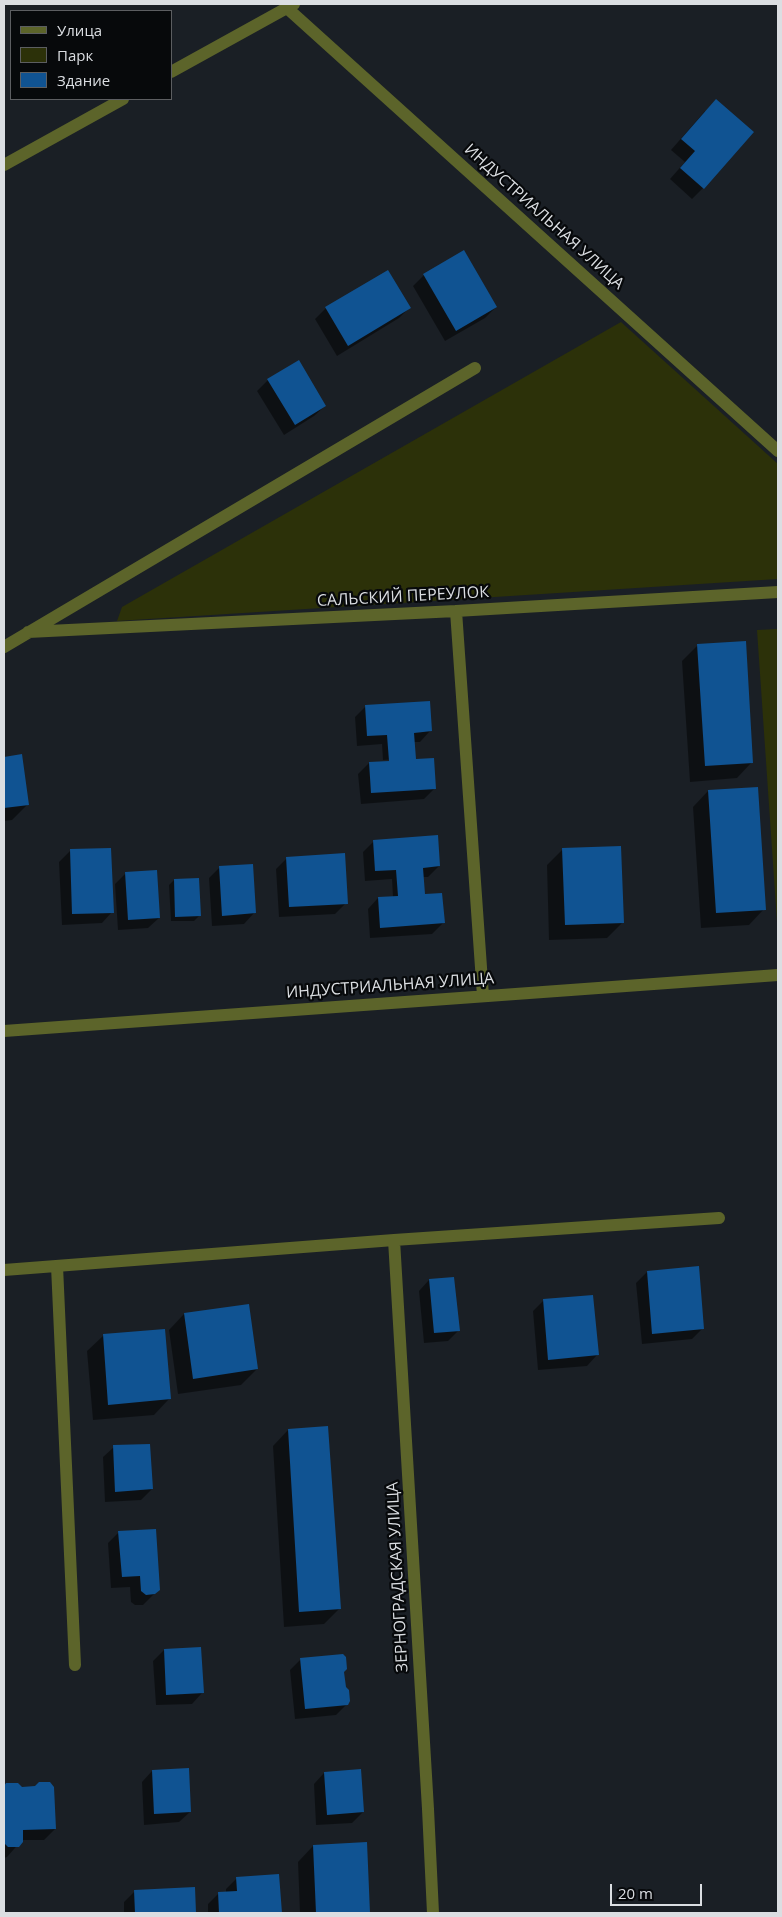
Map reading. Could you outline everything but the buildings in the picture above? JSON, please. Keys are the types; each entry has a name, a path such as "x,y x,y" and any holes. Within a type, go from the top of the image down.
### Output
{"street":[{"path":"172,71 291,6"},
{"name":"ИНДУСТРИАЛЬНАЯ УЛИЦА","path":"291,6 778,451"},
{"path":"4,165 121,100"},
{"name":"САЛЬСКИЙ ПЕРЕУЛОК","path":"4,647 475,368"},
{"name":"САЛЬСКИЙ ПЕРЕУЛОК","path":"28,632 456,612 778,592"},
{"path":"456,612 483,996"},
{"name":"ИНДУСТРИАЛЬНАЯ УЛИЦА","path":"4,1031 778,975"},
{"path":"4,1270 394,1240 719,1218"},
{"name":"ЗЕРНОГРАДСКАЯ УЛИЦА","path":"394,1240 428,1799 433,1913"},
{"path":"57,1266 76,1665"}],"green space":[{"path":"621,322 778,464 778,579 117,621 122,607"},
{"path":"778,629 778,922 777,922 757,630"}]}
